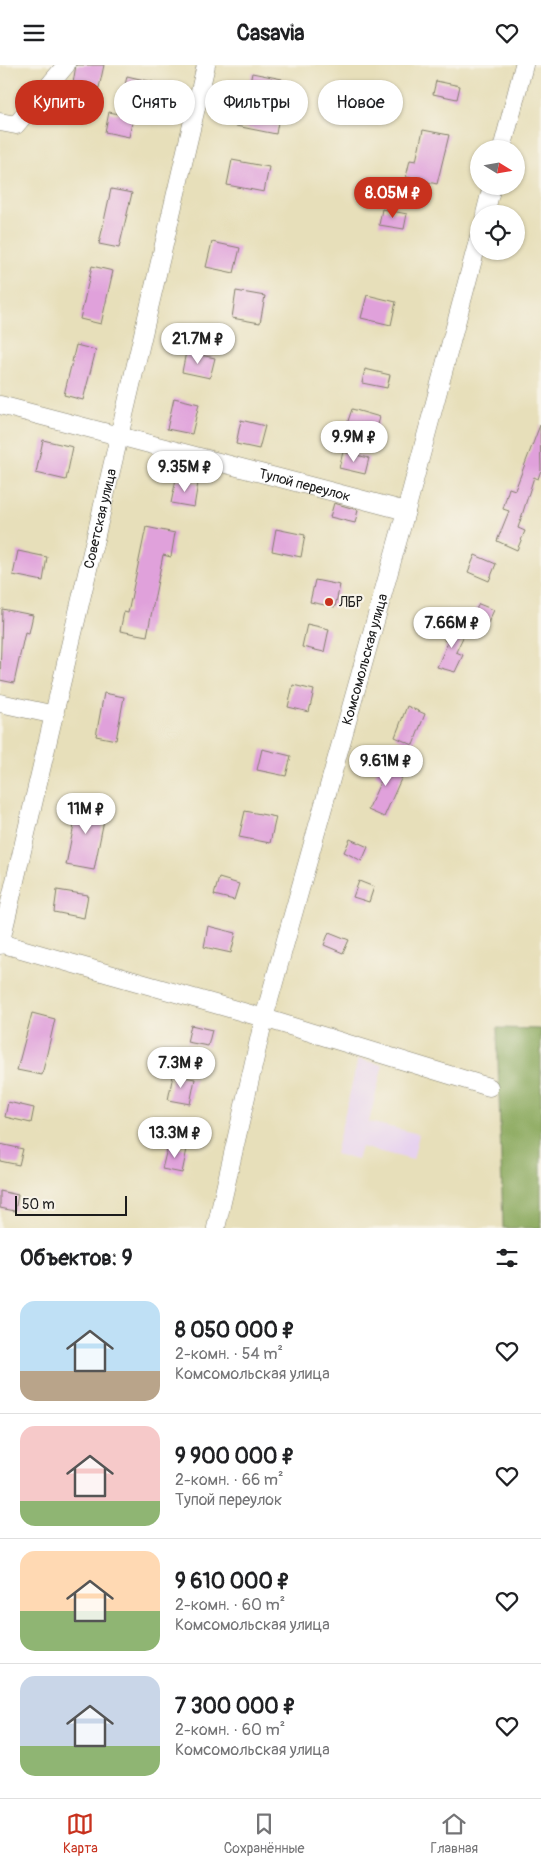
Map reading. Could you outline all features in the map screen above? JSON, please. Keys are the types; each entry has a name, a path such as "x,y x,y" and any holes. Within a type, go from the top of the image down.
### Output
{"street":[{"path":"0,122 16,125 66,65"},
{"name":"Советская улица","path":"0,944 206,65"},
{"path":"504,140 524,65"},
{"name":"Комсомольская улица","path":"216,1228 264,1018 406,511 473,260"},
{"name":"Тупой переулок","path":"0,405 406,511"},
{"path":"0,703 55,715"},
{"path":"0,944 264,1018 489,1087"}],"shaded area":[{"path":"358,1059 383,1065 369,1122 419,1134 413,1160 361,1147 357,1160 335,1154"}],"green space":[{"path":"497,1028 541,1029 541,1228 503,1228"}],"building":[{"path":"76,65 104,65 101,80 74,80"},
{"path":"252,73 282,79 282,80 251,80"},
{"path":"127,76 144,80 126,80"},
{"path":"436,81 460,86 457,99 433,94"},
{"path":"109,112 114,113 114,125 131,125 129,137 105,132"},
{"path":"236,125 278,125 276,134"},
{"path":"423,130 449,135 437,184 406,177 410,160 416,161"},
{"path":"232,160 269,167 264,192 227,185"},
{"path":"111,189 132,193 119,248 99,244"},
{"path":"382,209 407,214 404,229 379,225"},
{"path":"212,242 240,248 234,273 206,267"},
{"path":"92,266 113,271 101,324 80,319"},
{"path":"236,291 265,296 260,323 232,318"},
{"path":"367,295 396,302 391,325 361,318"},
{"path":"76,345 96,350 83,400 64,395"},
{"path":"186,352 215,358 210,378 182,372"},
{"path":"365,369 390,375 387,388 362,383"},
{"path":"174,398 199,404 192,434 167,429"},
{"path":"352,409 380,417 376,432 347,424"},
{"path":"241,420 265,426 259,449 236,444"},
{"path":"540,425 541,470 538,479 534,477 518,528 525,531 517,550 497,541 509,511 503,509 509,488 515,490"},
{"path":"43,440 73,447 66,480 36,473"},
{"path":"343,452 369,458 365,474 339,468"},
{"path":"176,479 198,483 194,507 171,503"},
{"path":"334,503 358,510 355,523 330,517"},
{"path":"146,527 175,533 171,557 163,555 147,636 120,631 124,612 128,613"},
{"path":"276,529 305,535 301,557 272,551"},
{"path":"18,551 47,557 43,581 13,575"},
{"path":"475,555 496,564 489,581 468,572"},
{"path":"315,580 340,585 335,607 310,602"},
{"path":"479,604 494,610 488,623 472,616"},
{"path":"2,609 33,615 29,633 25,632 14,683 0,680"},
{"path":"307,624 329,629 324,652 302,647"},
{"path":"451,624 466,631 456,652 463,655 455,672 437,667 448,642 444,640"},
{"path":"293,685 314,690 309,712 288,707"},
{"path":"104,693 124,697 116,740 96,736"},
{"path":"407,706 425,714 413,745 395,737"},
{"path":"262,749 291,756 286,776 257,770"},
{"path":"382,760 405,770 384,817 368,810 382,778 375,775"},
{"path":"79,800 107,805 94,870 66,865"},
{"path":"245,811 276,817 270,843 239,837"},
{"path":"350,839 368,847 362,861 344,852"},
{"path":"219,878 239,884 234,900 214,895"},
{"path":"359,881 374,887 369,902 353,897"},
{"path":"57,890 88,895 84,918 54,912"},
{"path":"208,926 236,933 231,953 204,947"},
{"path":"329,932 349,940 343,953 324,945"},
{"path":"32,1013 55,1019 42,1075 17,1070"},
{"path":"191,1025 212,1030 208,1046 187,1042"},
{"path":"173,1075 195,1079 190,1104 168,1100"},
{"path":"8,1102 34,1108 31,1123 5,1117"},
{"path":"0,1144 23,1149 19,1165 0,1161"},
{"path":"168,1145 187,1149 182,1173 162,1169"},
{"path":"0,1191 18,1195 15,1211 0,1208"}],"place":[{"name":"ЛБР","path":"329,602"}]}
